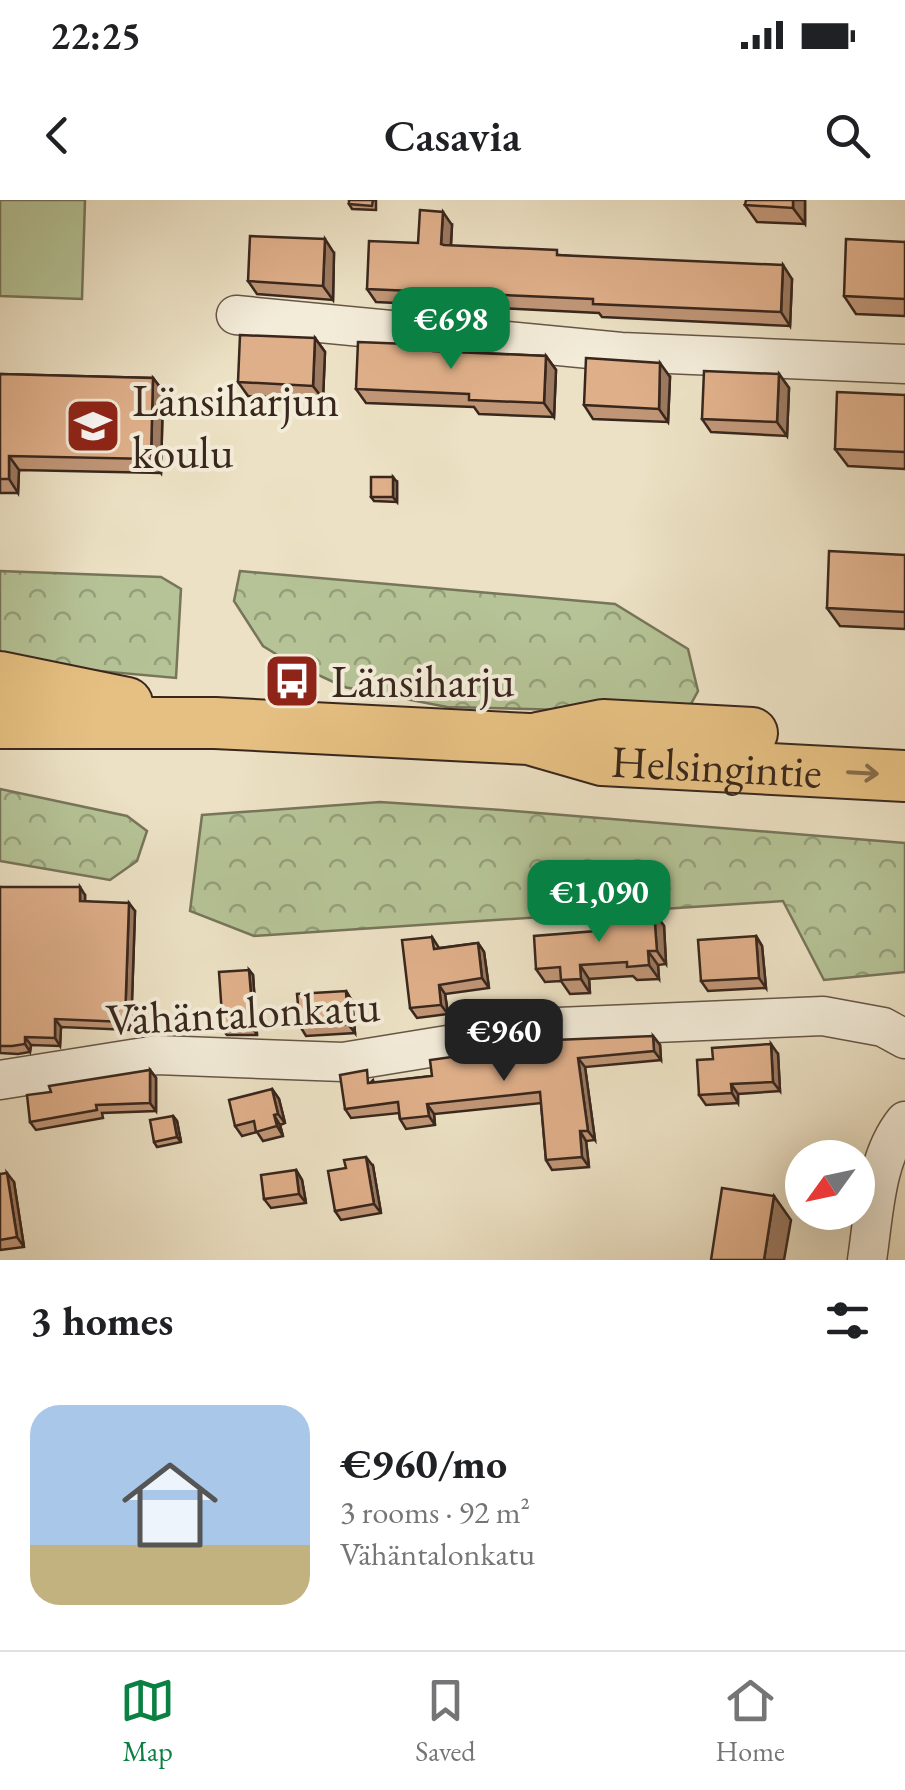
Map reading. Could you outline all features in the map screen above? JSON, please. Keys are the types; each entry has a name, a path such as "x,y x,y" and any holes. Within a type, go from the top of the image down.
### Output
{"main road":[{"name":"Helsingintie","path":"0,676 215,723"},
{"name":"Helsingintie","path":"0,722 215,723 529,740 602,760 905,776"},
{"name":"Helsingintie","path":"529,740 603,725 905,741"}],"street":[{"path":"236,315 621,352 905,364"},
{"name":"Vähäntalonkatu","path":"0,1080 157,1055 344,1062 558,1027 823,1016 883,1028 905,1039"},
{"path":"867,1260 881,1169 905,1121"}],"green space":[{"path":"0,200 85,200 82,299 0,296"},
{"path":"0,571 161,577 181,589 176,678 0,662"},
{"path":"240,571 615,604 688,649 698,691 686,713 447,707 344,687 263,646 234,601"},
{"path":"0,789 127,816 147,831 137,861 110,880 0,861"},
{"path":"380,802 905,843 905,972 824,980 783,901 254,936 190,911 202,815"}],"building":[{"path":"349,200 373,200 372,206 349,204"},
{"path":"746,200 793,200 793,208 745,205"},
{"path":"420,210 443,212 444,245 557,250 557,255 783,265 781,312 367,289 369,241 418,243"},
{"path":"250,236 325,239 323,286 248,281"},
{"path":"846,239 905,242 905,299 844,296"},
{"path":"240,335 315,338 313,386 238,382"},
{"path":"358,342 433,345 433,351 546,356 544,403 469,400 469,394 356,389"},
{"path":"586,358 660,363 659,409 584,405"},
{"path":"704,371 779,374 777,422 702,419"},
{"path":"0,374 153,378 151,459 9,456 9,479 0,479"},
{"path":"837,392 905,395 905,452 835,449"},
{"path":"371,477 393,477 393,497 371,497"},
{"path":"829,551 905,555 905,612 827,608"},
{"path":"0,887 80,887 80,901 129,903 125,1022 55,1019 55,1038 25,1037 25,1044 0,1046"},
{"path":"654,912 657,951 648,951 649,965 580,965 581,979 561,980 560,967 536,969 534,936 596,931 594,917"},
{"path":"756,936 759,978 701,981 698,940"},
{"path":"432,937 434,949 478,943 482,978 439,985 441,1005 410,1008 402,940"},
{"path":"249,970 254,1030 223,1030 219,972"},
{"path":"346,991 348,1024 300,1026 297,994"},
{"path":"653,1036 654,1051 578,1058 588,1131 580,1131 582,1157 546,1160 540,1092 427,1104 429,1116 400,1119 398,1102 345,1109 340,1075 367,1070 368,1083 432,1076 430,1060 554,1040"},
{"path":"771,1044 773,1082 731,1084 732,1093 699,1095 697,1060 713,1059 712,1048"},
{"path":"150,1070 150,1103 96,1105 97,1110 30,1122 27,1095 51,1092 49,1086"},
{"path":"272,1089 277,1126 256,1132 254,1121 235,1126 229,1100"},
{"path":"173,1116 177,1137 154,1142 150,1120"},
{"path":"366,1157 374,1204 335,1211 328,1171 346,1168 344,1160"},
{"path":"296,1170 299,1194 264,1199 261,1175"},
{"path":"7,1173 17,1237 0,1240 0,1174"},
{"path":"722,1188 774,1196 764,1260 711,1260"}],"place":[{"name":"Länsiharjun koulu","path":"93,426"},
{"name":"Länsiharju","path":"292,681"}]}
